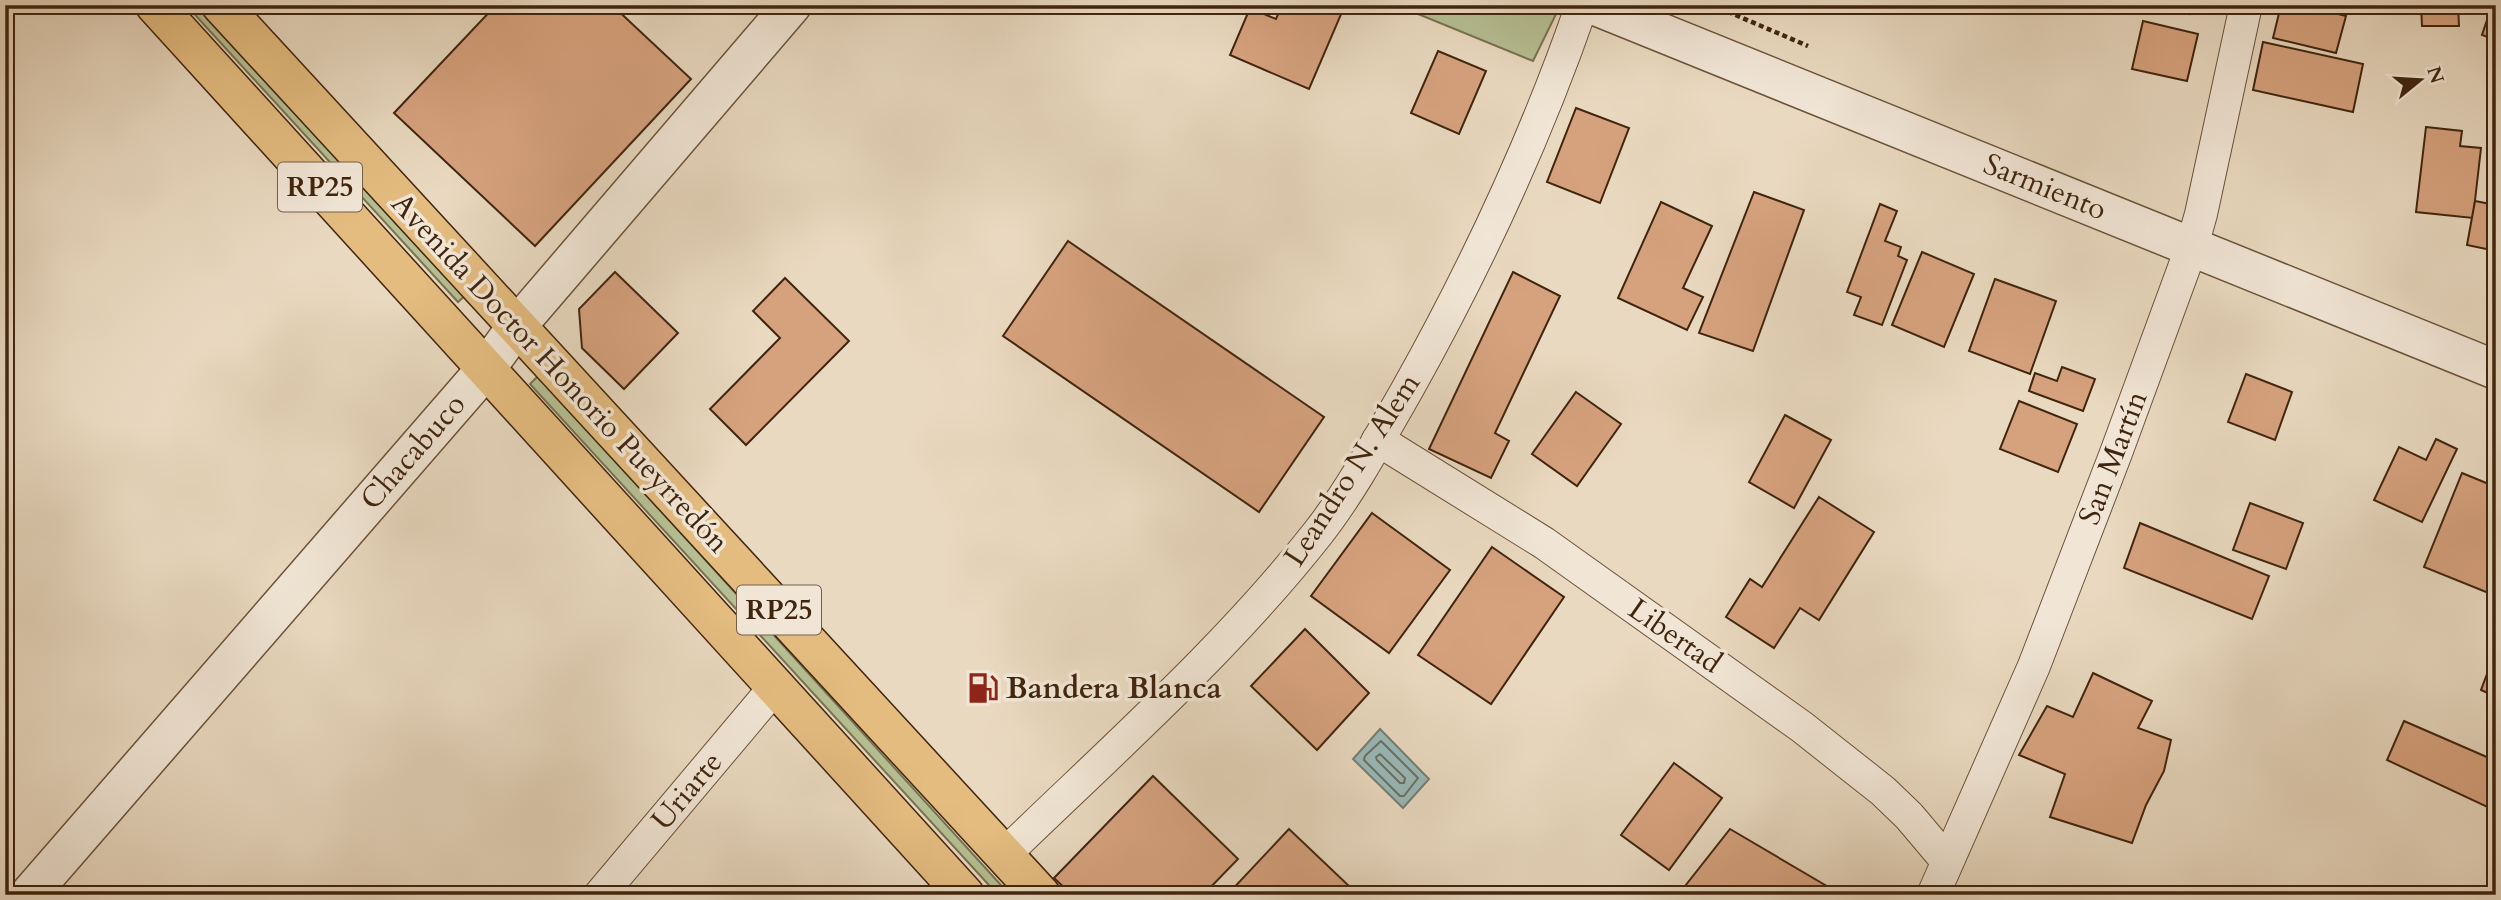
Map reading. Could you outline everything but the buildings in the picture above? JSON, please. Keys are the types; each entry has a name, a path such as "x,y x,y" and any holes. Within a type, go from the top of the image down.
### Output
{"main road":[{"name":"Avenida Doctor Honorio Pueyrredón","path":"155,5 965,895"},
{"name":"Avenida Doctor Honorio Pueyrredón","path":"221,5 1041,895"}],"street":[{"name":"Chacabuco","path":"29,895 485,370 517,326 792,5"},
{"name":"Leandro N. Alem","path":"1004,855 1257,607 1320,531 1378,440 1429,351 1484,242 1564,58 1582,5"},
{"name":"Sarmiento","path":"1593,5 2496,370"},
{"name":"San Martín","path":"1940,885 2034,666 2192,246 2246,5"},
{"name":"Libertad","path":"1378,440 1544,543 1802,727 1883,791 1909,816 1940,885"},
{"name":"Uriarte","path":"600,895 775,687"}],"green space":[{"path":"186,5 201,5 467,294 458,302"},
{"path":"1396,5 1559,5 1560,6 1533,61"},
{"path":"538,376 1010,895 998,895 530,384"}],"water":[{"path":"1380,729 1429,779 1403,808 1353,759"}],"place":[{"name":"Bandera Blanca","path":"983,688"}]}
